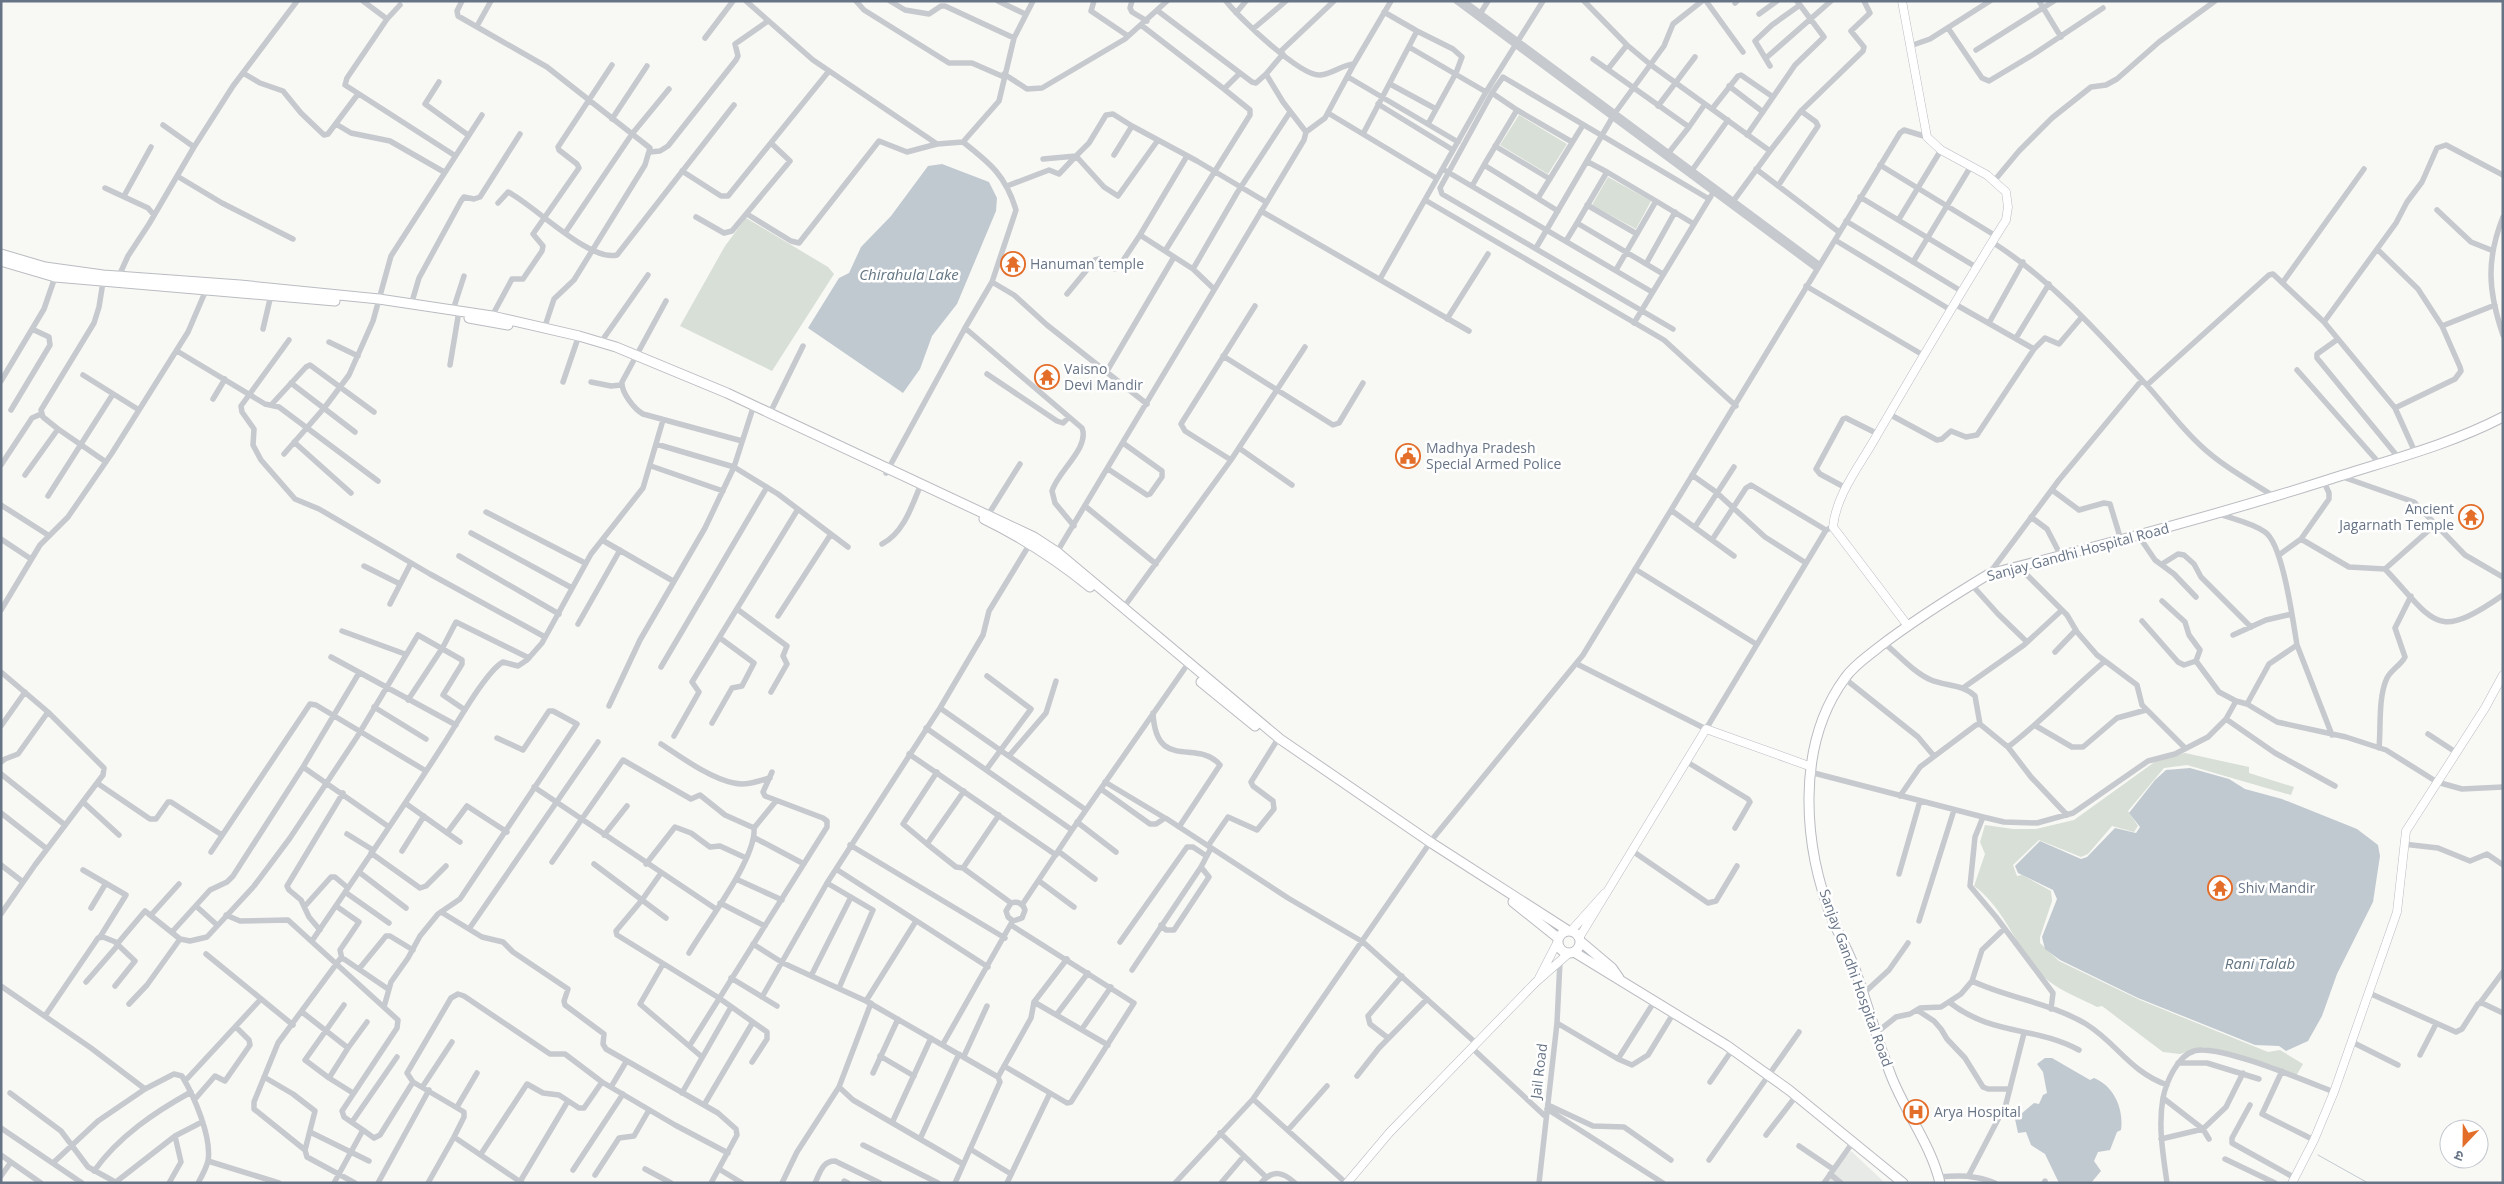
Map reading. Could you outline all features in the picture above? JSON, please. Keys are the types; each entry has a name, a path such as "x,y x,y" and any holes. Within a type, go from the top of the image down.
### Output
{"main road":[{"path":"1902,1 1927,137 1941,150 1994,181 2006,192 2008,207 2006,220 1951,306 1846,488 1835,512 1830,529 1908,626"},
{"path":"1,254 45,267 118,279 206,290 411,305 520,327 635,356 752,411 988,515 1032,540 1276,742 1515,904 1557,941 1562,951 1571,952 1608,974 1619,978 1732,1050 1796,1096 1903,1183"},
{"path":"1,261 55,276 103,282 118,279 240,284 455,314 492,316 545,326 601,342 770,413 919,489 1058,552 1280,738 1429,845 1569,930 1612,968 1619,978"},
{"name":"Sanjay Gandhi Hospital Road","path":"1940,1180 1936,1165 1906,1111 1890,1074 1864,994 1833,920 1814,852 1810,821 1809,769 1820,723 1844,678 1856,665 1884,643 1971,584 1989,574 2219,514 2275,497 2380,464 2475,431 2503,417"},
{"path":"2294,1180 2314,1140 2334,1092 2399,903 2403,844 2408,825 2457,753 2503,675"},
{"path":"1536,982 1557,941 1606,891 1687,762 1706,728 1809,769"},
{"path":"1346,1183 1390,1132 1536,982 1578,948 1580,940 1602,903 1606,891"}],"street":[{"path":"118,279 124,262 194,147 243,73 297,1"},
{"path":"363,1 388,19"},
{"path":"462,1 457,14 547,67 649,146 650,152 625,198 574,280 554,299 545,326"},
{"path":"477,26 491,1"},
{"path":"705,38 734,1"},
{"path":"746,1 829,71 937,144"},
{"path":"856,1 864,10 949,63 972,63 1004,76 1027,89 1042,88 1095,58 1147,21 1167,1"},
{"path":"890,1 905,10 929,14 941,6 945,6 1014,38"},
{"path":"998,1 1025,14"},
{"path":"963,142 999,100 1014,38 1033,1"},
{"path":"1094,1 1091,11 1128,36"},
{"path":"1132,1 1130,10 1147,21"},
{"path":"1226,1 1253,29 1281,53 1308,72 1314,74 1330,72 1344,65 1354,64"},
{"path":"1236,13 1246,1"},
{"path":"1253,29 1286,1"},
{"path":"1158,11 1254,83 1266,74 1281,53 1334,1"},
{"path":"1058,552 1304,140 1306,132 1325,118 1391,1"},
{"path":"1456,1 1517,43"},
{"path":"1464,1 1517,43 1668,154 1714,192 1818,267"},
{"path":"1480,14 1488,1"},
{"path":"1380,280 1436,178 1444,171 1543,1"},
{"path":"1584,1 1627,44 1651,64 1770,151"},
{"path":"1536,248 1614,115 1664,46 1673,24 1704,1 1743,52"},
{"path":"1759,14 1777,1"},
{"path":"1766,58 1811,21 1831,1"},
{"path":"1734,200 1801,111 1864,48 1852,30 1870,13 1864,1"},
{"path":"1910,46 1926,41 1990,1"},
{"path":"2039,1 2061,37"},
{"path":"1976,50 2054,1"},
{"path":"1994,181 2019,151 2052,118 2092,87 2106,85 2117,79 2159,42 2215,1"},
{"path":"1747,135 1795,65 1824,37 1799,3 1756,38 1755,44 1770,66"},
{"path":"400,5 388,19 345,82 348,88 454,155"},
{"path":"1948,28 1982,78 1986,81 2061,37 2103,8"},
{"path":"1384,12 1460,54 1462,60 1456,74 1428,124"},
{"path":"650,152 660,151 668,146 736,60 738,56 735,44 768,21"},
{"path":"1141,25 1251,112 1165,251"},
{"path":"1364,134 1417,31"},
{"path":"1608,69 1627,44"},
{"path":"1409,48 1489,92 1572,142"},
{"path":"1658,106 1695,57"},
{"path":"1593,59 1689,127"},
{"path":"492,316 512,279 524,279 542,251 543,246 534,234 579,168 558,147 612,65"},
{"path":"612,119 647,66"},
{"path":"682,171 721,196 728,196 829,71"},
{"path":"243,73 260,83 283,91 322,134 328,134 358,94"},
{"path":"1224,89 1240,73"},
{"path":"1266,74 1290,112 1306,132"},
{"path":"1712,109 1729,86 1741,75 1774,97"},
{"path":"1348,76 1458,142"},
{"path":"1673,329 1642,309 1440,192 1444,171 1453,150 1489,92 1503,76 1709,199"},
{"path":"439,82 425,104 468,135"},
{"path":"1390,84 1436,109"},
{"path":"1729,86 1763,112"},
{"path":"565,233 632,134 669,88"},
{"path":"1378,104 1453,150"},
{"path":"1668,154 1705,104"},
{"path":"498,203 508,192 565,233 592,249 607,256 617,255 734,105"},
{"path":"1472,186 1517,110"},
{"path":"1778,186 1818,126 1816,122 1801,111"},
{"path":"1193,269 1242,186 1290,112"},
{"path":"1328,113 1436,178"},
{"path":"284,454 341,387 358,356 379,302 391,256 482,114"},
{"path":"1007,186 1049,170 1059,174 1089,143 1106,115 1113,114 1242,186 1266,202"},
{"path":"1692,169 1728,120"},
{"path":"336,124 351,133 390,141 444,172"},
{"path":"163,125 194,147"},
{"path":"1538,198 1583,125"},
{"path":"1114,155 1132,126"},
{"path":"1175,1183 1253,1099 1429,845 1577,664 1736,406 1806,286 1900,133 1904,130 1927,137"},
{"path":"411,305 420,278 461,201 464,197 474,199 480,197 520,134"},
{"path":"1076,156 1104,188 1118,196 1158,140"},
{"path":"747,214 791,241 799,243 878,141 907,152 937,144 963,142 994,166 1007,186 1016,210 992,282 887,471"},
{"path":"696,217 729,234 790,161 788,156 771,143"},
{"path":"124,196 151,146"},
{"path":"1495,146 1550,178"},
{"path":"2324,322 2378,250 2420,185 2433,154 2439,146 2446,146 2503,175"},
{"path":"1899,219 1941,150"},
{"path":"1668,154 1734,200 1818,267"},
{"path":"1043,158 1076,156"},
{"path":"1067,294 1095,260 1098,259 1114,269 1118,268 1187,156"},
{"path":"1588,162 1656,200 1694,224"},
{"path":"1484,165 1558,211"},
{"path":"1880,166 1946,206 1994,239 2023,262 2049,284 2147,385 2200,445 2216,459 2275,497"},
{"path":"1913,262 1971,166"},
{"path":"1756,169 1839,232"},
{"path":"2283,282 2364,169"},
{"path":"1444,171 1652,292"},
{"path":"1566,241 1606,172"},
{"path":"177,176 222,203 293,239"},
{"path":"105,188 148,208 154,215"},
{"path":"1634,323 1714,192"},
{"path":"1860,197 1976,266"},
{"path":"1425,200 1676,349 1736,406"},
{"path":"1616,270 1656,200"},
{"path":"1588,205 1637,234"},
{"path":"2437,210 2471,242 2491,250"},
{"path":"1261,211 1469,331"},
{"path":"1646,264 1675,212"},
{"path":"1846,221 1960,291"},
{"path":"2502,221 2491,250 2490,279 2503,335"},
{"path":"1577,223 1663,274"},
{"path":"1140,235 1193,269 1214,289"},
{"path":"1834,240 1951,306 1989,323 2034,349"},
{"path":"2378,250 2418,289 2442,326 2460,367 2459,374 2454,379 2395,408"},
{"path":"1447,319 1488,254"},
{"path":"1106,370 1174,257"},
{"path":"1989,323 2023,262"},
{"path":"601,342 648,275"},
{"path":"2147,385 2269,275 2276,275 2324,322 2395,408 2415,452"},
{"path":"1,381 49,297 55,276"},
{"path":"450,365 455,314 464,276"},
{"path":"41,414 43,407 94,323 103,282"},
{"path":"992,282 1014,295 1047,325 1147,404"},
{"path":"2016,338 2049,284"},
{"path":"1806,286 1923,355"},
{"path":"1,610 31,559 48,535 68,517 106,462 177,351 192,325 206,290"},
{"path":"263,330 271,294"},
{"path":"621,385 666,301"},
{"path":"2442,326 2495,305"},
{"path":"1231,460 1182,428 1182,421 1255,306"},
{"path":"1889,414 1937,440 1942,439 1951,431 1966,437 1977,435 2034,349 2045,338 2059,344 2081,318"},
{"path":"965,328 1082,428 1084,434 1082,443 1053,486 1052,498 1074,526"},
{"path":"11,410 50,345 49,338 32,329"},
{"path":"2338,339 2317,354 2317,358 2398,457"},
{"path":"288,340 249,393 241,408 254,429 255,450 271,474 295,498 319,509 411,563 545,637"},
{"path":"563,382 578,341"},
{"path":"329,342 358,356"},
{"path":"770,413 803,346"},
{"path":"1124,607 1231,460 1305,347"},
{"path":"177,351 265,404 279,406 378,481"},
{"path":"1223,356 1333,425 1338,423 1363,383"},
{"path":"272,404 310,365 374,412"},
{"path":"2298,370 2380,464"},
{"path":"987,374 1057,421 1063,423 1069,417"},
{"path":"83,375 139,410"},
{"path":"213,399 225,379"},
{"path":"1989,574 2052,490 2142,380"},
{"path":"591,382 611,386 621,385"},
{"path":"291,383 355,432"},
{"path":"621,385 640,412 742,441"},
{"path":"48,496 113,394"},
{"path":"609,706 640,640 705,528 723,491 734,467 752,411"},
{"path":"41,414 106,462"},
{"path":"1,465 32,418 41,414"},
{"path":"1846,488 1820,474 1816,469 1843,419 1846,418 1878,434"},
{"path":"312,941 465,710 500,663 518,666 529,658 545,637 585,563 625,508 638,496 651,466 663,420"},
{"path":"26,475 58,428"},
{"path":"294,442 351,492"},
{"path":"1108,469 1147,495 1150,494 1162,477 1162,471 1123,443"},
{"path":"656,444 734,467 767,487 848,547"},
{"path":"1239,448 1292,485"},
{"path":"988,515 1020,464"},
{"path":"651,466 723,491"},
{"path":"1694,527 1734,467"},
{"path":"1692,475 1716,492 1765,537 1806,563"},
{"path":"2340,476 2414,502 2465,555 2503,577"},
{"path":"2279,555 2301,539 2329,499 2329,493 2324,482"},
{"path":"1577,664 1706,728 1806,563 1830,529 1754,485 1746,488 1712,540"},
{"path":"661,666 767,487"},
{"path":"882,544 889,540 905,520 919,489"},
{"path":"2052,490 2079,510 2104,503 2110,504 2121,540"},
{"path":"1,505 48,535"},
{"path":"1086,506 1156,564"},
{"path":"674,736 699,692 692,682 798,509"},
{"path":"1671,510 1734,556"},
{"path":"486,512 585,563"},
{"path":"2219,514 2266,532 2273,540 2279,555 2297,645 2332,735"},
{"path":"2031,517 2047,530 2061,556"},
{"path":"2301,539 2349,568 2386,569 2436,524"},
{"path":"471,533 572,588"},
{"path":"778,616 831,534"},
{"path":"2138,535 2147,552 2196,597"},
{"path":"1,539 31,559"},
{"path":"602,540 673,582"},
{"path":"762,997 784,963 827,883 850,845 940,708 983,636 989,611 1032,540"},
{"path":"578,624 620,550"},
{"path":"2162,564 2178,554 2184,555 2194,564 2201,576 2252,627"},
{"path":"459,556 559,614"},
{"path":"390,604 411,563"},
{"path":"364,566 400,584"},
{"path":"2020,567 2062,610 2076,630 2105,661 2137,685 2142,705 2185,748"},
{"path":"1635,569 1756,644"},
{"path":"2386,569 2429,616 2441,622 2451,623 2476,613 2503,595"},
{"path":"1971,584 2027,642"},
{"path":"2379,748 2383,693 2387,679 2395,666 2405,657 2395,628 2411,596"},
{"path":"2162,601 2185,622 2189,635 2200,650 2196,661"},
{"path":"737,609 787,646 783,656 787,664 771,692"},
{"path":"1963,688 2027,642 2062,610"},
{"path":"2233,636 2252,627 2292,614"},
{"path":"2142,621 2178,662 2184,665 2196,661"},
{"path":"408,700 458,622 529,658"},
{"path":"2055,652 2076,630"},
{"path":"342,631 405,654"},
{"path":"86,982 142,912 145,911 152,915 180,939 187,941 204,939 254,886 290,838 360,730 418,635 443,647 463,662 443,696 465,710"},
{"path":"712,723 732,688 742,686 754,663 720,638"},
{"path":"1884,643 1919,673 1931,680 1963,688 1974,696 1980,724 2008,747 2031,777 2067,815"},
{"path":"2247,704 2269,664 2297,645"},
{"path":"331,657 456,725"},
{"path":"2008,747 2036,726 2071,690 2105,661"},
{"path":"2196,661 2220,692 2236,701 2247,704 2272,720 2287,726 2332,735 2379,748 2437,782 2468,790 2503,786"},
{"path":"1022,904 1185,668"},
{"path":"1,672 48,712 102,764 104,771 1,914"},
{"path":"172,932 210,890 227,882 233,876 303,767 359,672"},
{"path":"986,770 1031,708 987,676"},
{"path":"1844,678 1913,733 1934,756"},
{"path":"1009,756 1046,713 1056,681"},
{"path":"1,726 25,692"},
{"path":"1809,769 1983,818 2004,822 2037,823 2073,813 2148,761 2185,748 2208,737 2226,719 2236,701"},
{"path":"211,852 309,705 316,704 426,771"},
{"path":"374,707 426,739"},
{"path":"940,708 1086,810"},
{"path":"2036,726 2072,748 2078,749 2083,748 2117,718 2146,710"},
{"path":"384,1007 388,990 420,936 441,912 460,899 507,832 534,786 578,724 553,711 549,711 522,750 496,738"},
{"path":"1,762 18,754 48,712"},
{"path":"1153,713 1154,731 1160,742 1184,753 1208,757 1220,765 1179,827"},
{"path":"2226,719 2275,754 2335,786"},
{"path":"1900,796 1912,776 1934,756 1980,724"},
{"path":"926,728 1072,830"},
{"path":"2428,734 2457,753"},
{"path":"469,930 558,803 598,742"},
{"path":"1132,970 1201,867 1205,855 1228,817 1257,830 1274,809 1273,801 1253,786 1252,782 1276,742"},
{"path":"661,744 690,763 734,783 745,784 771,775 763,794 827,821 827,827 690,1046"},
{"path":"909,754 1095,878"},
{"path":"552,862 580,819 623,760 691,799 700,796 725,815 754,828"},
{"path":"1687,762 1748,799 1750,802 1748,807 1735,828"},
{"path":"303,767 389,826"},
{"path":"937,772 903,824 956,867 963,868 1011,903"},
{"path":"1,774 65,825"},
{"path":"97,782 150,819 156,819 168,802 171,802 222,835"},
{"path":"1106,782 1288,898 1363,942 1427,999 1546,1117"},
{"path":"534,786 646,864 716,909"},
{"path":"1101,789 1150,824 1156,824 1165,818"},
{"path":"927,844 964,791"},
{"path":"320,930 309,917 306,906 289,890 287,884 342,793"},
{"path":"688,953 736,879 755,838 754,828 776,801"},
{"path":"1899,874 1920,801"},
{"path":"83,802 120,834"},
{"path":"405,803 460,842"},
{"path":"447,833 467,806 507,832"},
{"path":"604,835 627,806"},
{"path":"1919,921 1954,810"},
{"path":"1,813 47,849"},
{"path":"963,868 999,815"},
{"path":"402,852 424,816"},
{"path":"1983,818 1975,837 1970,886 1984,901 2053,993 2051,1009"},
{"path":"1077,822 1116,852"},
{"path":"646,864 675,827 691,833 710,847 720,846 746,858"},
{"path":"347,834 420,888 426,886 446,866"},
{"path":"755,838 804,864"},
{"path":"2403,844 2438,848 2470,861 2487,854 2503,865"},
{"path":"850,845 1005,938"},
{"path":"1120,942 1187,847 1193,847 1205,855"},
{"path":"1631,850 1708,903 1716,901 1737,866"},
{"path":"594,864 666,918"},
{"path":"1,865 23,882"},
{"path":"1161,925 1166,930 1174,930 1209,877 1201,867"},
{"path":"836,869 988,967"},
{"path":"45,1016 126,896 83,870"},
{"path":"358,872 406,908"},
{"path":"660,873 616,933 662,964 719,998 766,1032 768,1036 752,1062"},
{"path":"306,906 331,877 335,877 347,890 388,923"},
{"path":"736,879 782,900"},
{"path":"1038,880 1074,907"},
{"path":"91,908 106,883"},
{"path":"827,883 870,908 873,913 839,988"},
{"path":"152,915 179,884"},
{"path":"811,976 851,897"},
{"path":"943,1044 1012,923 1024,916 1025,910 1022,904 1017,902 1011,903 1007,908 1007,914 1012,923 1134,1003 1072,1102 1067,1103 1004,1066"},
{"path":"720,903 766,926"},
{"path":"196,906 217,925"},
{"path":"336,906 358,922 340,950 342,958 388,990"},
{"path":"441,912 489,940 503,942 513,952 558,980 568,988 564,1001 565,1005 604,1034 603,1044 606,1050 718,1113 736,1129 737,1134 711,1183"},
{"path":"226,915 240,921 286,919 398,1020 398,1025 342,1111 344,1117 374,1138 380,1135 413,1082"},
{"path":"782,1183 797,1152 839,1087 868,1002 916,920"},
{"path":"1876,1033 1896,1017 1910,1014 1924,1007 1941,1007 1961,994 1972,981 1982,950 2004,929"},
{"path":"359,969 386,936 390,936 413,950"},
{"path":"100,937 117,944 135,961 115,986"},
{"path":"128,1004 147,985 180,939"},
{"path":"1864,994 1889,970 1908,943"},
{"path":"753,944 784,963 898,1018 998,1077 1000,1082 955,1183"},
{"path":"206,954 293,1025"},
{"path":"342,958 275,1048 254,1102 254,1109 305,1150 309,1159 355,1183"},
{"path":"998,1077 1031,1018 1034,1002 1067,959"},
{"name":"Jail Road","path":"1539,1183 1557,1023 1560,961"},
{"path":"662,964 640,1004 702,1057"},
{"path":"2369,993 2452,1031 2460,1032 2503,972"},
{"path":"1057,1014 1088,973"},
{"path":"1388,1038 1370,1024 1368,1016 1402,976"},
{"path":"731,978 777,1006"},
{"path":"1972,981 2051,1009 2084,1024 2108,1040 2136,1069 2167,1084"},
{"path":"1,986 145,1089"},
{"path":"1082,1029 1111,987"},
{"path":"428,1183 465,1114 423,1086 413,1082 407,1070 451,998 458,994 550,1054 565,1054 602,1082 728,1153"},
{"path":"1357,1076 1388,1038 1427,999"},
{"path":"185,1082 260,1000"},
{"path":"1034,1002 1108,1045"},
{"path":"1618,1059 1654,1002"},
{"path":"1949,1002 1972,1018 1988,1025 2050,1036 2079,1050"},
{"path":"2480,1003 2503,1013"},
{"path":"344,1005 305,1061 353,1093"},
{"path":"920,1139 987,1006"},
{"path":"682,1092 731,1007"},
{"path":"1917,1010 1934,1021 1941,1029 1947,1039 1965,1058 1983,1087 1988,1089 2010,1089"},
{"path":"302,1012 348,1048"},
{"path":"1557,1023 1618,1059 1632,1065 1644,1059 1673,1014"},
{"path":"873,1073 898,1018"},
{"path":"329,1078 367,1022"},
{"path":"704,1105 753,1022"},
{"path":"2420,1055 2436,1024"},
{"path":"195,1099 215,1076 226,1080 250,1045 249,1040 236,1027"},
{"path":"1709,1160 1799,1032"},
{"path":"1969,1175 2006,1104 2024,1032"},
{"path":"892,1123 931,1038"},
{"path":"423,1086 452,1042"},
{"path":"2352,1042 2398,1065"},
{"path":"2167,1183 2161,1139 2160,1111 2167,1084 2178,1064 2193,1051 2207,1049 2282,1071 2334,1092"},
{"path":"1710,1082 1732,1050"},
{"path":"880,1056 914,1076"},
{"path":"352,1122 397,1057"},
{"path":"611,1087 626,1062"},
{"path":"2178,1064 2207,1063 2259,1079"},
{"path":"2282,1071 2262,1114 2314,1140"},
{"path":"457,1107 477,1073"},
{"path":"2161,1139 2203,1129 2226,1107 2242,1073"},
{"path":"53,1163 71,1144 107,1114 145,1089 174,1074 180,1074 195,1099 202,1122 208,1161 198,1183"},
{"path":"264,1077 312,1107 315,1113 305,1150"},
{"path":"481,1154 527,1084 543,1093 555,1093 584,1108 602,1082"},
{"path":"1288,1130 1327,1086"},
{"path":"839,1087 854,1100 963,1164"},
{"path":"378,1183 429,1090"},
{"path":"10,1092 61,1131 86,1165 116,1183 175,1136 202,1122"},
{"path":"94,1171 106,1154 136,1128 191,1092"},
{"path":"1007,1183 1050,1093"},
{"path":"573,1170 623,1094"},
{"path":"1766,1135 1796,1096"},
{"path":"2163,1098 2203,1129 2209,1139"},
{"path":"1253,1099 1346,1183"},
{"path":"454,1137 521,1181 568,1101"},
{"path":"2250,1105 2232,1138 2232,1143 2294,1180"},
{"path":"1548,1107 1593,1126 1624,1128 1671,1160"},
{"path":"1548,1107 1663,1183"},
{"path":"596,1175 619,1138 634,1136 649,1110"},
{"path":"1,1128 82,1183"},
{"path":"334,1183 363,1130"},
{"path":"310,1132 369,1161"},
{"path":"1220,1133 1266,1177"},
{"path":"169,1183 181,1162 175,1136"},
{"path":"1824,1183 1853,1142"},
{"path":"863,1145 938,1183"},
{"path":"1799,1146 1832,1172 1841,1183"},
{"path":"970,1149 1011,1174"},
{"path":"1,1155 41,1183"},
{"path":"1220,1183 1244,1156"},
{"path":"2225,1159 2275,1183"},
{"path":"208,1161 280,1183"},
{"path":"815,1183 824,1165 829,1161 835,1161 880,1183"},
{"path":"1,1176 11,1162"},
{"path":"646,1168 671,1183"},
{"path":"719,1169 742,1183"},
{"path":"1261,1183 1266,1177 1273,1174 1285,1174 1295,1183"},
{"path":"1940,1180 1969,1175 1995,1183"}],"shaded area":[{"path":"1519,115 1567,144 1548,174 1500,145"},
{"path":"1608,177 1651,201 1636,229 1592,205"},
{"path":"746,218 828,267 834,274 772,371 680,326 725,246"},
{"path":"2185,753 2249,767 2249,773 2294,787 2291,795 2187,765 2164,768 2128,811 2138,826 2134,832 2112,826 2088,854 2081,857 2039,840 2013,865 2017,876 2022,875 2051,891 2052,901 2040,937 2040,943 2059,961 2140,1000 2268,1052 2280,1050 2303,1064 2296,1076 2272,1065 2204,1047 2180,1054 2163,1052 2102,1006 2097,1007 2050,982 2030,961 1996,908 1974,886 1985,854 1980,842 1985,825 2013,829 2036,829 2074,820 2156,761"},
{"path":"1851,1151 1885,1183 1820,1183"}],"water":[{"name":"Chirahula Lake","path":"942,164 989,182 997,198 996,211 957,304 932,336 920,369 903,393 808,328 839,278 849,273 861,247 891,216 928,166"},
{"name":"Rani Talab","path":"2190,768 2229,779 2245,789 2282,799 2357,829 2378,845 2380,856 2373,902 2337,974 2322,1016 2308,1041 2286,1051 2279,1046 2255,1045 2138,998 2060,960 2045,949 2042,937 2057,899 2053,890 2018,873 2015,866 2040,841 2081,859 2087,857 2115,828 2136,833 2140,827 2129,813 2155,780 2166,770"},
{"path":"2045,1058 2052,1058 2090,1080 2094,1078 2101,1082 2112,1092 2119,1106 2122,1122 2121,1130 2117,1132 2110,1150 2098,1152 2094,1161 2101,1171 2091,1183 2059,1183 2045,1154 2031,1145 2026,1132 2018,1133 2015,1119 2034,1103 2039,1104 2043,1095 2047,1093 2043,1072 2037,1064"}],"waterway":[{"path":"2318,1155 2368,1183"}],"place":[{"name":"Hanuman temple","path":"1013,264"},
{"name":"Vaisno Devi Mandir","path":"1047,377"},
{"name":"Madhya Pradesh Special Armed Police","path":"1408,456"},
{"name":"Ancient Jagarnath Temple","path":"2471,517"},
{"name":"Shiv Mandir","path":"2220,888"},
{"name":"Arya Hospital","path":"1916,1112"}]}
